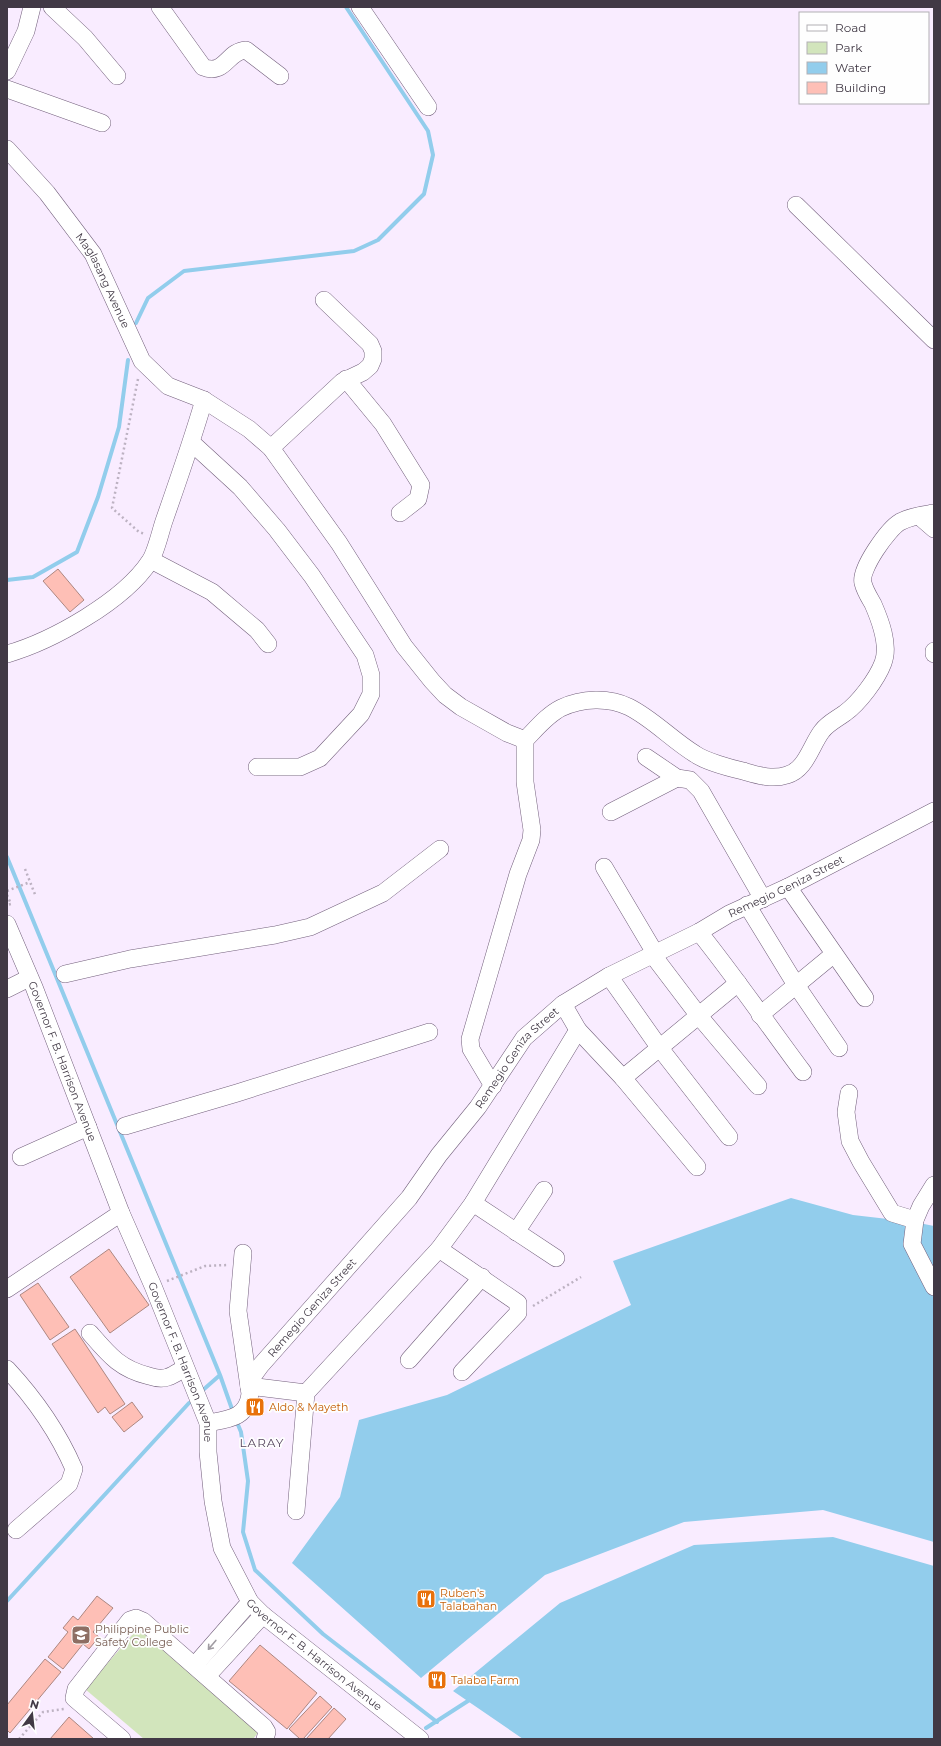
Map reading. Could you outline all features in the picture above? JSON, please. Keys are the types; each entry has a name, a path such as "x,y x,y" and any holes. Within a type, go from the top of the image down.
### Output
{"street":[{"path":"7,71 26,32 32,7"},
{"path":"52,7 85,38 117,76"},
{"path":"160,7 203,67 210,70 217,69 239,50 246,50 280,76"},
{"path":"360,7 428,107"},
{"path":"7,89 102,123"},
{"name":"Maglasang Avenue","path":"7,149 47,193 93,254 142,361 168,386 204,400 249,429 271,448 339,543 404,646 432,681 445,695 461,707 507,733 525,740"},
{"path":"796,205 934,340"},
{"path":"271,448 346,379 363,372 370,366 373,359 373,351 370,344 324,300"},
{"path":"346,379 384,424 421,485 418,499 400,513"},
{"path":"7,654 50,637 105,606 139,577 151,560 192,443 204,400"},
{"path":"192,443 240,487 282,536 312,576 365,655 371,676 371,694 361,714 320,758 300,767 257,767"},
{"path":"493,1086 471,1049 470,1039 516,881 531,840 532,830 525,782 525,740 542,722 561,708 598,699 614,700 631,708 696,755 763,777 787,776 796,771 806,759 822,730 858,701 883,662 885,652 883,632 873,604 862,582 863,573 889,532 898,523 910,517 927,514 934,529"},
{"path":"151,560 212,592 257,630 268,644"},
{"path":"646,757 677,778 690,780 701,791 763,899"},
{"path":"611,812 677,778"},
{"name":"Remegio Geniza Street","path":"208,1423 224,1420 243,1413 249,1404 249,1386 253,1376 261,1365 409,1198 493,1086 524,1038 563,1004 609,976 699,932 747,905 788,887 934,811"},
{"path":"65,974 130,959 275,935 310,927 383,893 440,850"},
{"path":"604,867 654,953 699,1016 758,1086"},
{"path":"788,887 865,998"},
{"path":"747,905 796,985 839,1048"},
{"name":"Governor F. B. Harrison Avenue","path":"7,924 121,1213 157,1285 185,1368 208,1423 208,1452 213,1500 222,1548 250,1602 263,1615 420,1739"},
{"path":"699,932 803,1072"},
{"path":"760,1016 834,954"},
{"path":"609,976 659,1047 729,1137"},
{"path":"7,989 29,978"},
{"path":"623,1078 738,983"},
{"path":"563,1004 578,1030 623,1078 696,1167"},
{"path":"296,1511 306,1393 439,1249 473,1203 578,1030"},
{"path":"125,1126 237,1093 429,1032"},
{"path":"849,1093 846,1112 850,1141 892,1213 915,1220"},
{"path":"21,1157 88,1127"},
{"path":"934,1185 921,1206 915,1220 912,1244 934,1287"},
{"path":"516,1232 544,1190"},
{"path":"473,1203 556,1258"},
{"path":"7,1289 121,1213"},
{"path":"439,1249 518,1303 519,1308 518,1313 462,1372"},
{"path":"242,1259 238,1311 249,1386 306,1393"},
{"path":"409,1360 482,1277"},
{"path":"90,1333 108,1354 122,1366 136,1373 156,1378 167,1378 185,1368"},
{"path":"7,1369 30,1396 65,1448 74,1469 69,1484 16,1530"},
{"path":"201,1671 250,1602"},
{"path":"201,1671 263,1615"},
{"path":"116,1737 74,1698 76,1689 130,1620 136,1618 143,1620 264,1727 267,1732 265,1739"}],"path":[{"path":"142,361 112,508 139,532 158,539"},
{"path":"25,869 29,883 36,897"},
{"path":"8,891 29,883"},
{"path":"7,895 11,904 7,906"},
{"path":"157,1285 205,1266 242,1259"},
{"path":"519,1308 533,1306 581,1277"},
{"path":"19,1739 43,1712 84,1707"}],"green space":[{"path":"139,1627 260,1730 253,1739 144,1739 85,1689"}],"water":[{"path":"791,1198 853,1215 914,1222 934,1226 934,1542 823,1510 684,1522 545,1575 421,1678 292,1563 340,1497 359,1420 447,1395 631,1305 613,1261"},
{"path":"833,1537 934,1566 934,1739 523,1739 453,1691 560,1603 694,1545"}],"building":[{"path":"58,569 84,600 70,612 43,581"},
{"path":"109,1249 149,1305 110,1333 70,1277"},
{"path":"38,1283 69,1327 50,1340 20,1295"},
{"path":"75,1329 125,1404 110,1414 105,1407 98,1413 52,1344"},
{"path":"132,1402 143,1417 124,1432 112,1417"},
{"name":"Philippine Public Safety College","path":"97,1596 113,1608 93,1632 99,1637 89,1649 83,1644 63,1669 48,1657 68,1632 63,1628 73,1616 78,1620"},
{"path":"260,1645 317,1693 287,1729 229,1681"},
{"path":"45,1659 61,1672 10,1733 7,1730 7,1705"},
{"path":"320,1696 332,1707 303,1739 300,1739 289,1729"},
{"path":"334,1708 346,1719 328,1739 306,1739"},
{"path":"69,1717 94,1739 50,1739"}],"waterway":[{"path":"136,323 148,298 184,271 354,251 378,240 424,194 433,155 428,131 346,7"},
{"path":"7,580 33,577 77,552 98,497 119,427 128,360"},
{"path":"7,857 220,1375 233,1412"},
{"path":"203,1390 220,1375"},
{"path":"7,1601 189,1403"},
{"path":"236,1420 241,1432 248,1481 243,1532 255,1570 323,1634 437,1722"},
{"path":"426,1728 471,1699"}],"place":[{"name":"Aldo & Mayeth","path":"255,1407"},
{"name":"Ruben's Talabahan","path":"426,1599"},
{"name":"Philippine Public Safety College","path":"81,1635"},
{"name":"Talaba Farm","path":"437,1680"}],"district":[{"name":"LARAY","path":"262,1442"}]}
